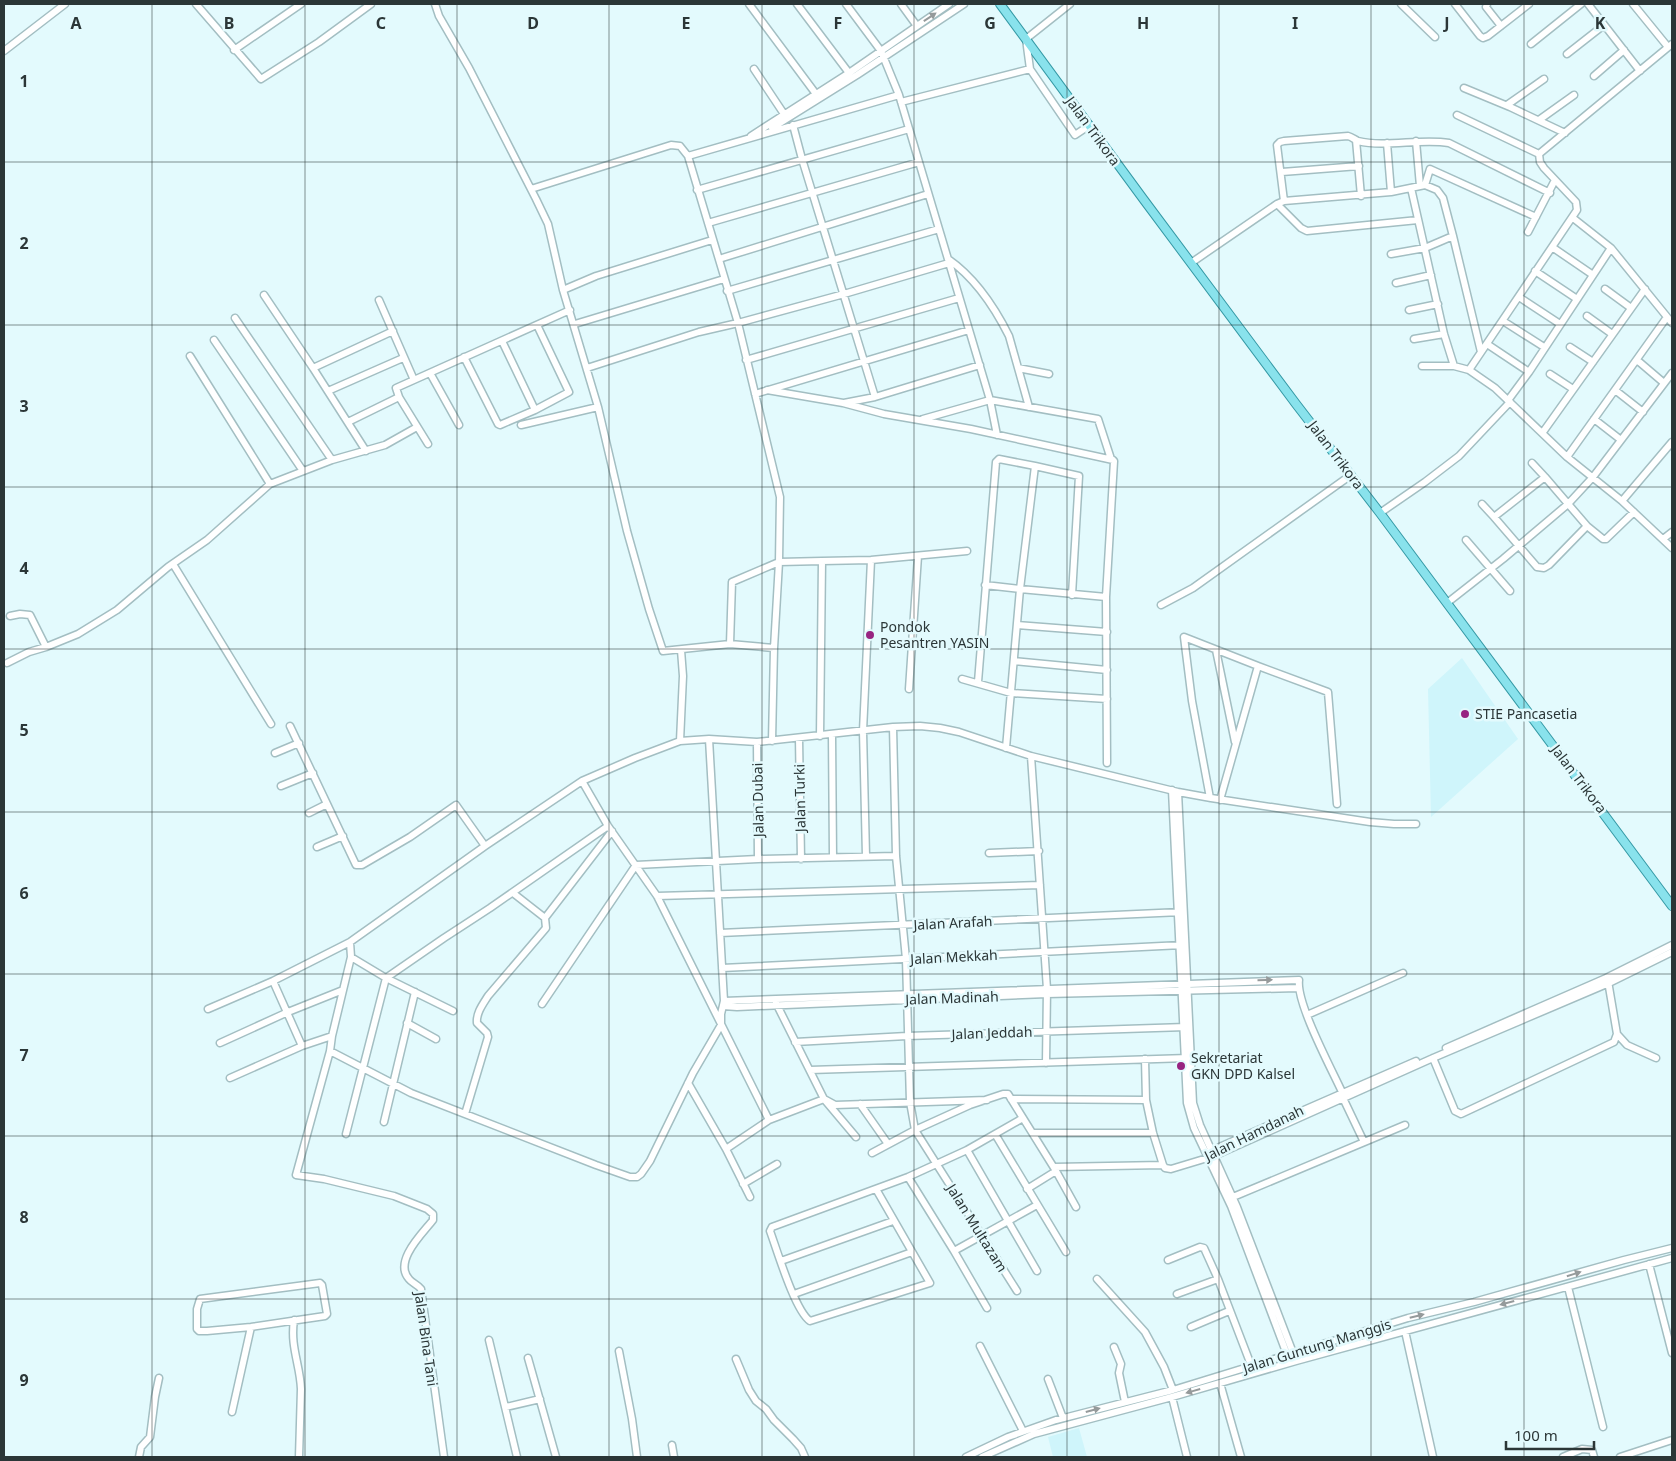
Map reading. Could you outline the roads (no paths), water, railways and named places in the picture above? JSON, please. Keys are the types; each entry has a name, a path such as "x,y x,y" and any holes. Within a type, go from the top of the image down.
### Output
{"main road":[{"name":"Jalan Trikora","path":"1000,4 1296,404 1380,513 1672,906"}],"street":[{"path":"4,51 65,4"},
{"path":"196,4 261,79 320,42 371,4"},
{"path":"234,50 302,4"},
{"path":"435,4 548,224 563,290 598,407 627,531 663,651 730,644 774,648"},
{"path":"749,4 816,94"},
{"path":"797,4 849,73"},
{"path":"846,4 883,54 900,99 980,365 997,434"},
{"path":"901,4 917,26"},
{"path":"759,136 791,117 883,54 917,26 949,4"},
{"path":"744,141 849,73 964,4"},
{"path":"1070,4 1026,38 1030,69 1075,135 1090,125"},
{"path":"1401,4 1435,37"},
{"path":"1455,4 1482,37 1488,36 1527,4"},
{"path":"1487,4 1486,7 1501,26"},
{"path":"1531,44 1581,4"},
{"path":"1588,4 1640,71"},
{"path":"1539,154 1670,45 1633,4"},
{"path":"1567,54 1604,25"},
{"path":"1594,76 1624,50"},
{"path":"754,69 784,114"},
{"path":"688,156 793,125 1030,69"},
{"path":"1507,106 1544,79"},
{"path":"1464,88 1565,133"},
{"path":"1539,120 1574,95"},
{"path":"1457,115 1539,154"},
{"path":"793,125 812,194 875,396"},
{"path":"698,190 909,129"},
{"path":"1284,201 1282,172 1277,145 1280,142 1348,136 1356,140 1387,143 1416,141 1449,143 1550,193"},
{"path":"1356,140 1361,196"},
{"path":"1416,141 1422,185"},
{"path":"1387,143 1391,192"},
{"path":"531,189 671,144 680,146 688,156 727,292 738,323 780,497 772,741"},
{"path":"1469,370 1577,210 1576,202 1541,164 1539,154"},
{"path":"708,223 919,162"},
{"path":"1282,172 1359,166"},
{"path":"1422,185 1430,169 1536,217"},
{"path":"1528,232 1550,193 1555,180"},
{"path":"1191,262 1276,204 1284,201 1361,196 1422,185 1434,188 1442,195 1481,352"},
{"path":"1411,188 1444,334 1454,366"},
{"path":"719,259 928,194"},
{"path":"1276,204 1301,228 1307,231 1418,220"},
{"path":"1573,218 1611,248 1672,323"},
{"path":"727,292 939,229"},
{"path":"1391,254 1425,248 1453,236"},
{"path":"563,290 596,276 712,240"},
{"path":"1552,247 1593,275"},
{"path":"1380,513 1459,456 1510,400 1611,248"},
{"path":"587,368 699,332 844,294 948,261 959,266 978,288 1004,326 1009,336 1030,407"},
{"path":"1535,271 1577,299"},
{"path":"1396,283 1431,275"},
{"path":"574,324 724,278"},
{"path":"1605,289 1631,308"},
{"path":"1542,432 1645,289"},
{"path":"264,296 314,368 366,451"},
{"path":"1519,297 1560,324"},
{"path":"746,360 960,298"},
{"path":"379,300 414,380"},
{"path":"1409,310 1438,304"},
{"path":"428,444 399,398 396,388 570,310"},
{"path":"1587,316 1612,334"},
{"path":"1567,456 1667,317"},
{"path":"234,318 332,460"},
{"path":"1503,321 1544,348"},
{"path":"464,357 498,424 500,425 536,410 569,392 537,325"},
{"path":"755,394 969,330"},
{"path":"314,368 393,331"},
{"path":"1414,339 1444,334"},
{"path":"214,340 303,472"},
{"path":"502,341 536,410"},
{"path":"1487,344 1529,372"},
{"path":"1570,347 1593,362"},
{"path":"190,356 270,484"},
{"path":"328,392 403,358"},
{"path":"1636,360 1664,383"},
{"path":"843,403 875,396 980,365"},
{"path":"1422,366 1454,366 1469,370 1510,400 1567,456 1634,512 1672,548"},
{"path":"1018,368 1049,374"},
{"path":"430,373 459,425"},
{"path":"1447,603 1568,504 1593,477 1672,373"},
{"path":"1550,374 1573,389"},
{"path":"767,390 843,403 884,414 997,434 1111,459"},
{"path":"1615,390 1643,412"},
{"path":"348,422 399,398"},
{"path":"919,420 990,400 1098,419 1111,459 1114,461 1106,597 1107,763"},
{"path":"521,425 598,407"},
{"path":"1594,419 1621,440"},
{"path":"7,663 29,652 78,634 117,610 173,564 207,540 270,484 332,460 385,445 417,427"},
{"path":"1622,502 1672,442"},
{"path":"978,682 997,460 1079,476 1072,595"},
{"path":"1532,462 1587,526 1603,539 1606,539 1634,512"},
{"path":"1006,748 1020,589 1034,466"},
{"path":"1161,605 1193,588 1351,475"},
{"path":"1494,517 1545,477"},
{"path":"1482,504 1537,567 1544,568 1587,526"},
{"path":"1663,539 1672,532"},
{"path":"1466,540 1510,591"},
{"path":"730,644 732,582 779,562 872,560 967,552"},
{"path":"909,689 918,556"},
{"path":"866,856 863,731 872,560"},
{"path":"820,736 822,561"},
{"path":"173,564 271,724"},
{"path":"985,585 1106,597"},
{"path":"10,616 30,615 46,647"},
{"path":"1017,625 1106,632"},
{"path":"1210,798 1192,700 1184,637 1328,692 1337,804"},
{"path":"680,741 683,676 681,650"},
{"path":"1216,650 1236,744"},
{"path":"1014,661 1107,670"},
{"path":"1220,800 1258,666"},
{"path":"962,679 978,682 1011,693 1107,699"},
{"path":"290,726 356,865 362,865 410,837 456,805 485,846"},
{"path":"208,1009 273,981 350,942 485,846 582,781 680,741 709,739 757,742 893,727 920,726 940,728 1032,756 1175,791 1220,800 1370,822 1416,824"},
{"path":"893,727 896,856 906,959 910,1102 915,1130"},
{"path":"832,735 833,857"},
{"name":"Jalan Turki","path":"799,738 801,859"},
{"path":"350,942 351,957 330,1051 411,1093 596,1165 637,1178 642,1174 650,1161 688,1083 721,1024 723,1003 722,968 714,861 709,739"},
{"name":"Jalan Dubai","path":"757,742 758,859"},
{"path":"275,753 298,743"},
{"path":"1032,756 1047,991 1046,1062"},
{"path":"281,786 313,773"},
{"path":"582,781 610,828 657,896 769,1120"},
{"path":"1175,791 1187,1027 1187,1103 1194,1128 1233,1197 1292,1358"},
{"path":"309,812 327,804"},
{"path":"346,1134 386,978 610,828"},
{"path":"465,1114 488,1037 487,1033 476,1023 477,1016 488,996 546,928 545,918 610,828"},
{"path":"317,847 343,836"},
{"path":"989,853 1039,851"},
{"path":"636,865 758,859 896,856"},
{"path":"542,1004 636,865"},
{"path":"657,896 1040,885"},
{"path":"513,893 545,918"},
{"name":"Jalan Arafah","path":"720,933 1181,912"},
{"name":"Jalan Mekkah","path":"722,968 1183,945"},
{"name":"Jalan Hamdanah","path":"1342,1095 1433,1058 1607,980 1672,945"},
{"name":"Jalan Hamdanah","path":"1055,1169 1163,1165 1165,1168 1170,1169 1199,1160 1342,1095 1672,952"},
{"path":"351,957 386,978 453,1011"},
{"path":"1308,1015 1403,973"},
{"path":"1185,987 1245,981 1299,980 1298,988 1308,1015 1364,1142"},
{"path":"1607,980 1618,1034 1627,1045 1656,1058"},
{"path":"273,981 302,1046"},
{"path":"1245,981 1247,989"},
{"path":"1185,987 1298,988"},
{"name":"Jalan Madinah","path":"723,1003 775,1003 906,996 1185,987"},
{"path":"220,1043 288,1012 343,990"},
{"path":"384,1122 414,992"},
{"path":"775,1003 824,1099 856,1137"},
{"path":"407,1023 436,1038"},
{"name":"Jalan Jeddah","path":"795,1042 907,1036 1187,1027"},
{"path":"1433,1058 1455,1111 1461,1114 1614,1042 1618,1034"},
{"path":"230,1078 302,1046 332,1036"},
{"name":"Jalan Bina Tani","path":"330,1051 296,1175 324,1179 394,1196 427,1208 433,1214 433,1220 408,1252 405,1263 408,1278 421,1289 444,1457"},
{"path":"810,1070 1188,1058"},
{"path":"1145,1060 1146,1100 1153,1133 1163,1165"},
{"path":"688,1083 726,1149 750,1197"},
{"path":"872,1153 915,1130 970,1105 1006,1094 1033,1133 1076,1207"},
{"path":"726,1149 769,1120 824,1099 836,1105 987,1100"},
{"path":"1011,1099 1146,1100"},
{"path":"860,1104 888,1144"},
{"path":"876,1189 930,1283 815,1321 810,1321 805,1317 794,1294 770,1231 772,1227 908,1177 967,1150 1023,1118"},
{"path":"1233,1197 1405,1125"},
{"name":"Jalan Multazam","path":"915,1130 1017,1291"},
{"path":"1033,1133 1153,1133"},
{"path":"995,1134 1066,1252"},
{"path":"967,1150 1037,1271"},
{"path":"1210,1155 1292,1358"},
{"path":"743,1184 777,1164"},
{"path":"1027,1189 1055,1169"},
{"path":"908,1177 987,1308"},
{"path":"954,1251 1037,1205"},
{"path":"781,1261 894,1221"},
{"path":"1168,1260 1202,1247 1206,1251 1251,1365"},
{"name":"Jalan Guntung Manggis","path":"966,1457 1023,1431 1063,1418 1125,1402 1220,1383 1292,1358 1331,1341 1408,1318 1672,1248"},
{"path":"794,1294 912,1252"},
{"name":"Jalan Guntung Manggis","path":"982,1457 1034,1434 1172,1393 1251,1365 1292,1358 1405,1331 1672,1258"},
{"path":"1649,1264 1672,1353"},
{"path":"1097,1279 1145,1332 1164,1367 1187,1457"},
{"path":"1177,1294 1218,1279"},
{"path":"321,1283 327,1315 294,1320 252,1327 199,1331 196,1323 200,1300 321,1283"},
{"path":"1568,1287 1603,1427"},
{"path":"1474,1302 1476,1312"},
{"path":"1191,1327 1229,1311"},
{"path":"294,1320 292,1340 300,1374 301,1390 299,1457"},
{"path":"232,1412 252,1327"},
{"path":"1405,1331 1433,1457"},
{"path":"489,1340 516,1457"},
{"path":"980,1346 1023,1431"},
{"path":"1114,1347 1121,1364 1119,1373 1125,1402"},
{"path":"620,1351 637,1457"},
{"path":"528,1358 556,1457"},
{"path":"736,1359 749,1390 756,1401 766,1409 793,1439 805,1457"},
{"path":"139,1457 141,1447 150,1437 155,1397 160,1378"},
{"path":"1048,1379 1063,1418"},
{"path":"1220,1383 1241,1457"},
{"path":"506,1407 540,1400"},
{"path":"1620,1457 1672,1440"},
{"path":"672,1445 674,1457"},
{"path":"1563,1457 1582,1449 1593,1454"}],"place":[{"name":"Pondok Pesantren YASIN","path":"870,635"},
{"name":"STIE Pancasetia","path":"1465,714"},
{"name":"Sekretariat GKN DPD Kalsel","path":"1181,1066"}]}
